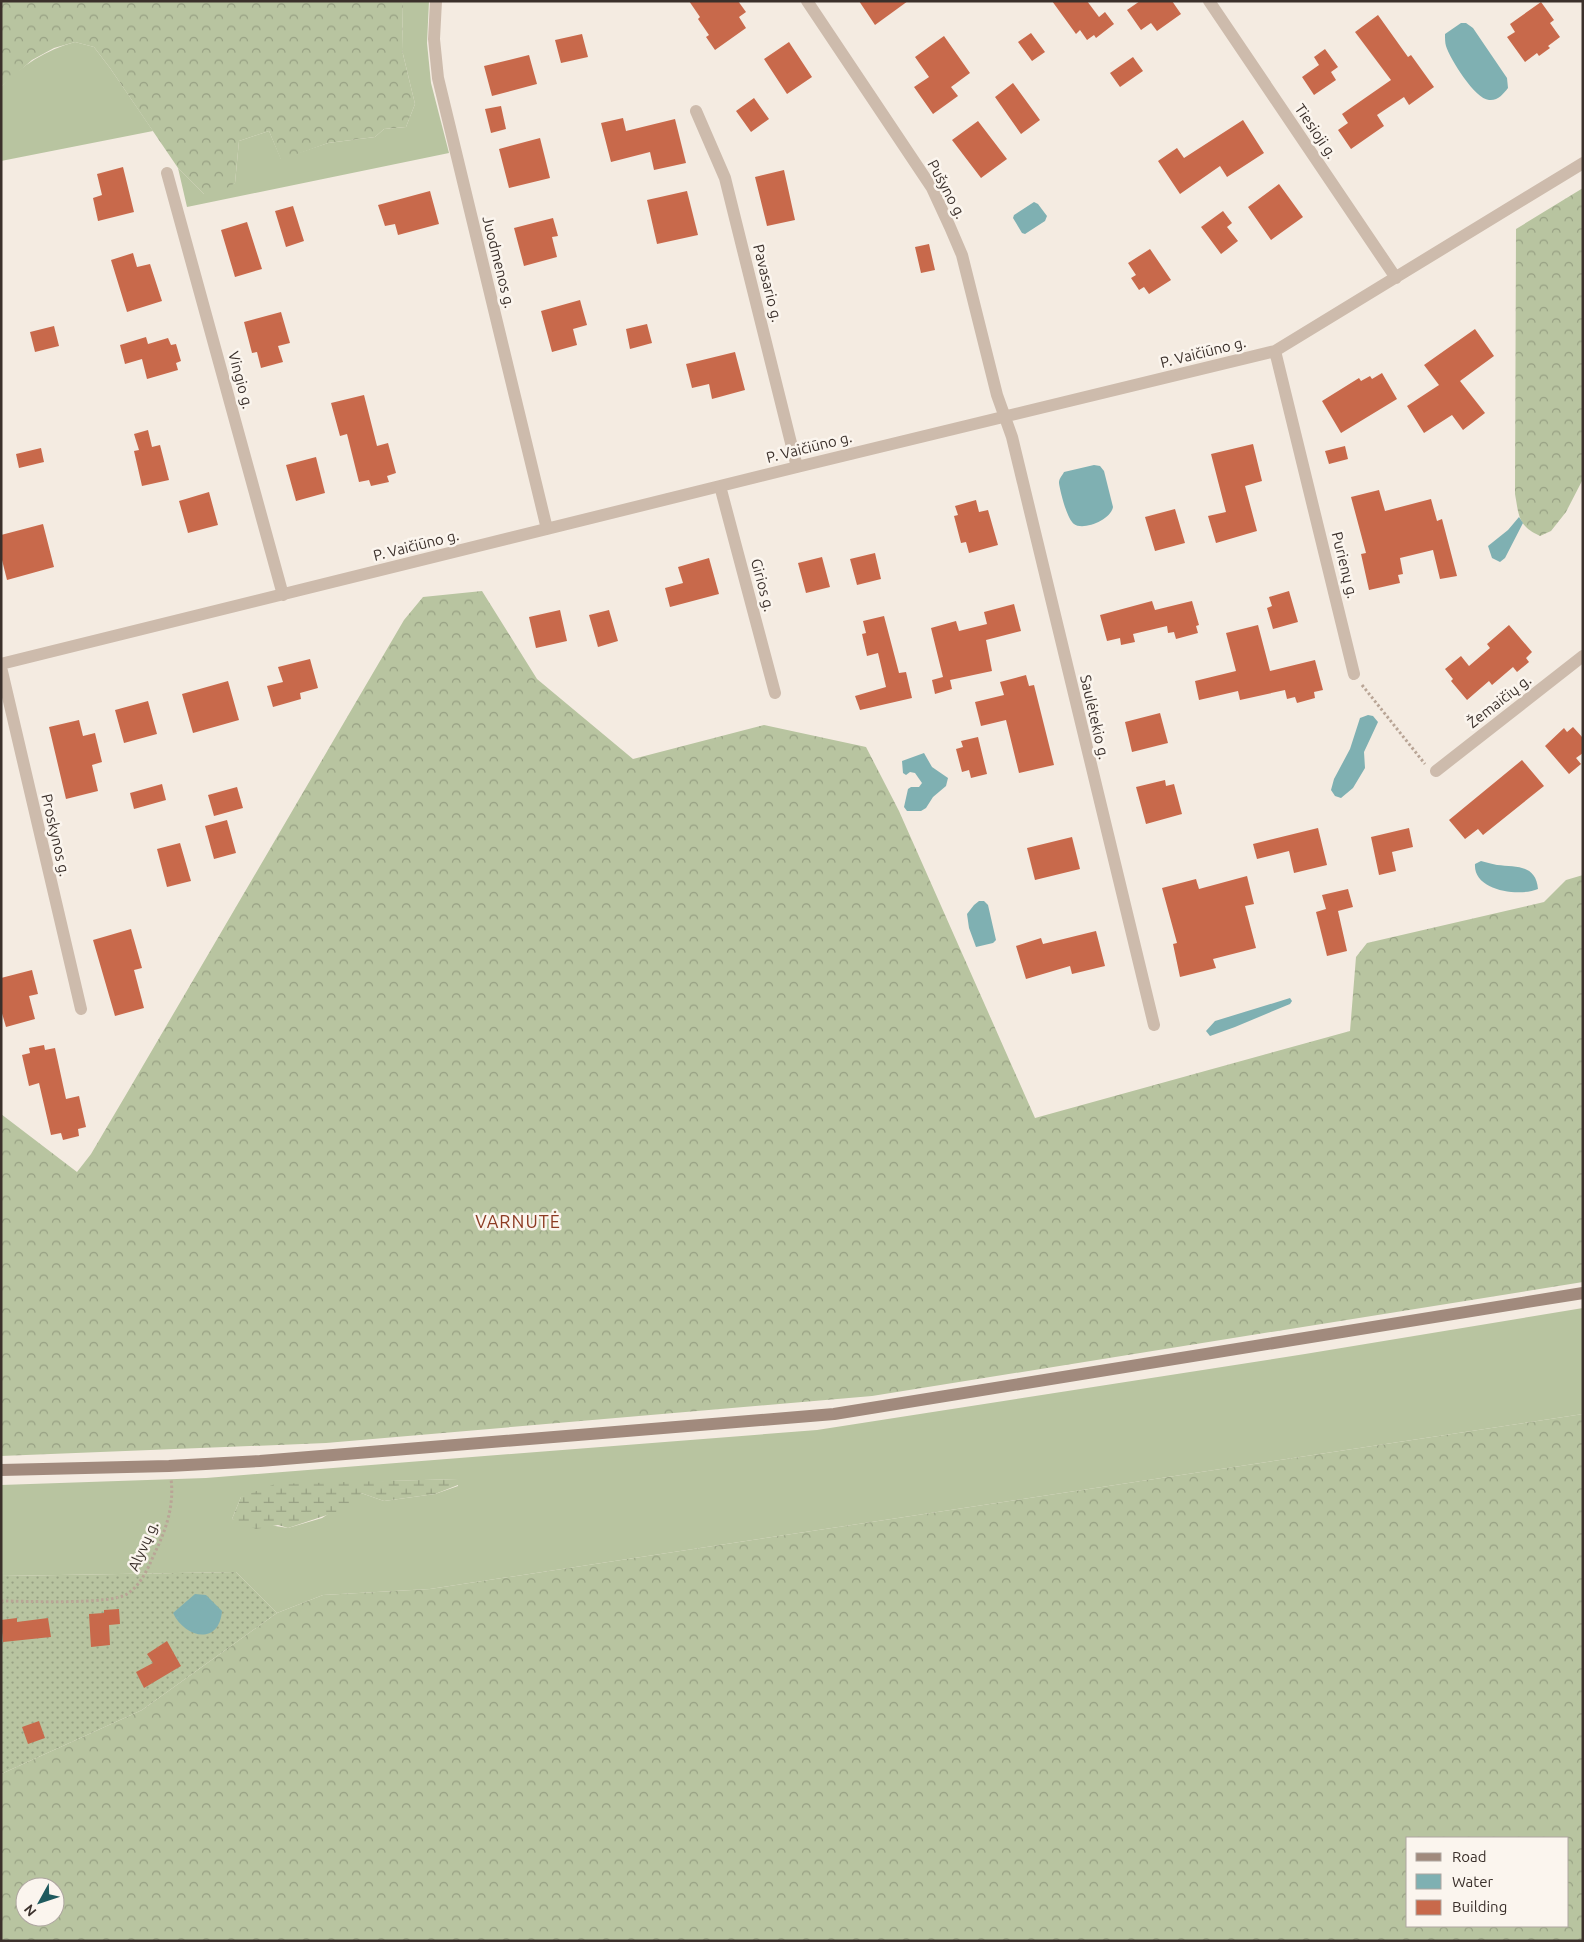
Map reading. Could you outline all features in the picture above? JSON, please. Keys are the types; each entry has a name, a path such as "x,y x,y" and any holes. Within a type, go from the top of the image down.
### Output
{"main road":[{"path":"1,1470 169,1466 270,1461 834,1414 1583,1293"}],"street":[{"name":"Juodmenos g.","path":"436,1 434,39 438,78 547,529"},
{"name":"Pušyno g.","path":"807,1 932,188 962,255 997,395 1005,416"},
{"name":"Tiesioji g.","path":"1209,1 1396,278"},
{"name":"Pavasario g.","path":"696,110 725,178 797,467"},
{"name":"P. Vaičiūno g.","path":"1,665 797,467 1275,351 1583,163"},
{"name":"Vingio g.","path":"168,173 283,595"},
{"name":"Purienų g.","path":"1275,351 1354,674"},
{"name":"Saulėtekio g.","path":"1005,416 1012,437 1154,1025"},
{"name":"Girios g.","path":"720,486 775,693"},
{"name":"Žemaičių g.","path":"1431,768 1583,656"},
{"name":"Proskynos g.","path":"1,665 81,1009"}],"path":[{"path":"1354,674 1393,726 1431,768"},
{"name":"Alyvų g.","path":"1,1601 107,1600 127,1594 144,1577 160,1542 170,1511 173,1493 169,1466"}],"green space":[{"path":"1,1 403,1 402,50 415,104 406,127 384,129 375,137 328,143 281,160 269,131 239,141 235,183 217,194 204,194 178,168 94,47 75,42 54,48 32,60 1,87"},
{"path":"403,1 429,1 427,43 431,83 449,153 187,207 178,168 204,194 235,183 239,141 269,131 281,159 328,143 375,137 384,129 406,127 415,104 402,50"},
{"path":"75,42 94,47 153,131 1,161 1,87 35,59 54,49"},
{"path":"1583,188 1583,479 1566,512 1551,531 1540,536 1523,524 1515,494 1516,229"},
{"path":"482,591 537,679 633,759 764,725 866,747 899,811 1035,1118 1350,1031 1356,957 1367,943 1544,902 1566,880 1583,875 1583,1282 872,1396 326,1443 1,1456 1,1114 77,1172 91,1154 404,620 423,597"},
{"path":"1583,1308 1583,1414 430,1589 323,1595 277,1613 236,1572 1,1576 1,1485 206,1478 817,1430 1305,1354","holes":["458,1479 458,1486 435,1494 384,1501 361,1493 322,1518 288,1528 232,1519 241,1497 390,1481"]},
{"path":"1583,1414 1583,1941 1,1941 1,1774 142,1710 277,1613 323,1595 430,1589"},
{"path":"458,1479 458,1485 435,1494 384,1501 361,1493 354,1506 288,1528 278,1525 256,1529 232,1519 241,1497 275,1484"},
{"path":"236,1572 277,1613 142,1710 1,1774 1,1576"}],"water":[{"path":"1461,23 1466,23 1473,28 1507,78 1508,88 1498,98 1489,100 1477,93 1464,78 1448,52 1445,34"},
{"path":"1034,202 1038,204 1047,216 1045,221 1025,234 1022,233 1013,218 1014,215"},
{"path":"1094,465 1100,466 1104,471 1113,507 1111,512 1102,520 1090,525 1078,526 1071,521 1066,511 1059,483 1064,472"},
{"path":"1519,517 1523,523 1505,558 1500,562 1492,558 1488,546 1508,530"},
{"path":"1368,715 1373,716 1378,722 1364,752 1365,768 1353,788 1341,798 1335,796 1331,790 1334,779 1350,749 1360,718"},
{"path":"924,753 932,767 948,778 946,786 933,797 926,808 921,811 907,811 904,807 908,789 919,787 922,783 915,773 910,772 906,775 903,773 902,761"},
{"path":"1481,861 1524,868 1533,875 1538,889 1510,892 1489,886 1476,873 1475,864"},
{"path":"979,901 984,901 988,905 996,940 993,943 976,947 969,928 967,914"},
{"path":"1290,998 1292,1001 1290,1004 1235,1027 1210,1036 1206,1031 1215,1021"},
{"path":"195,1594 206,1595 222,1611 220,1622 215,1630 208,1634 193,1633 178,1622 173,1613"}],"building":[{"path":"689,1 738,1 746,12 739,17 746,28 715,50 706,37 709,35 698,19 700,17"},
{"path":"859,1 908,1 875,25"},
{"path":"1052,1 1087,1 1099,17 1105,12 1114,24 1096,38 1094,35 1087,40 1080,30 1076,34"},
{"path":"1140,1 1172,1 1181,14 1157,31 1151,23 1141,30 1127,10"},
{"path":"1541,2 1554,20 1550,23 1560,37 1539,56 1537,53 1525,62 1507,37 1515,32 1510,24"},
{"path":"1378,15 1408,57 1411,55 1434,87 1409,105 1404,97 1377,115 1384,126 1351,149 1338,130 1348,123 1342,114 1391,80 1355,32"},
{"path":"1031,33 1045,52 1032,61 1018,42"},
{"path":"582,34 588,57 561,63 555,40"},
{"path":"944,36 970,73 951,87 958,96 933,114 914,87 929,77 915,57"},
{"path":"789,42 812,77 787,94 764,59"},
{"path":"1325,49 1338,67 1331,72 1336,80 1314,95 1302,77 1319,65 1314,57"},
{"path":"529,55 537,84 492,96 484,66"},
{"path":"1133,57 1143,71 1120,87 1110,73"},
{"path":"1013,83 1040,120 1021,134 995,97"},
{"path":"754,98 769,119 751,132 736,111"},
{"path":"501,106 506,129 491,133 485,109"},
{"path":"623,118 626,131 675,119 686,163 654,170 650,152 611,162 601,123"},
{"path":"1243,120 1264,153 1227,177 1220,166 1180,194 1158,161 1177,148 1184,158"},
{"path":"978,121 1007,159 981,178 952,140"},
{"path":"540,138 550,178 509,188 499,149"},
{"path":"123,167 134,212 98,221 93,198 102,195 97,174"},
{"path":"784,170 795,220 767,226 755,177"},
{"path":"1279,184 1303,217 1271,240 1248,207"},
{"path":"430,191 439,224 398,235 395,224 385,226 378,205"},
{"path":"687,191 698,235 657,244 647,200"},
{"path":"293,206 304,241 286,247 275,211"},
{"path":"1223,211 1232,223 1227,227 1238,241 1221,254 1201,227"},
{"path":"553,218 558,236 552,237 557,257 524,266 514,228"},
{"path":"247,222 262,269 235,277 221,230"},
{"path":"929,244 935,270 921,273 915,247"},
{"path":"1150,249 1171,280 1149,294 1144,287 1139,290 1131,278 1136,275 1128,263"},
{"path":"133,253 137,267 150,264 162,301 127,312 111,260"},
{"path":"580,300 587,325 573,329 577,345 552,352 541,311"},
{"path":"281,312 290,343 278,346 283,362 261,368 257,352 252,353 244,322"},
{"path":"647,324 652,343 630,349 626,329"},
{"path":"54,326 59,346 35,352 30,332"},
{"path":"1475,329 1494,356 1460,381 1485,413 1463,430 1452,415 1424,433 1407,406 1439,385 1424,365"},
{"path":"146,337 148,344 168,338 171,345 176,344 181,361 176,363 178,370 147,379 142,359 125,364 120,345"},
{"path":"735,352 745,390 712,399 709,384 692,388 686,364"},
{"path":"1382,373 1397,399 1341,433 1322,401 1359,378 1361,381 1370,376 1372,379"},
{"path":"364,395 377,446 388,443 396,473 387,476 389,482 371,486 369,480 359,482 347,434 340,436 331,403"},
{"path":"148,430 152,447 160,445 169,480 142,486 134,451 139,450 134,434"},
{"path":"1253,444 1262,481 1245,486 1257,531 1216,543 1208,516 1226,512 1211,454"},
{"path":"1345,446 1348,459 1329,464 1325,451"},
{"path":"41,448 44,462 19,468 16,454"},
{"path":"316,457 325,493 296,501 286,465"},
{"path":"1379,490 1385,511 1431,499 1437,521 1442,519 1457,576 1440,579 1433,550 1400,558 1403,574 1398,575 1400,583 1369,590 1361,554 1366,553 1351,497"},
{"path":"209,492 218,525 188,533 179,501"},
{"path":"976,500 979,512 988,510 998,545 969,553 966,542 961,543 954,516 958,515 955,506"},
{"path":"1175,509 1185,543 1155,551 1145,517"},
{"path":"43,524 54,567 7,580 1,556 1,535"},
{"path":"875,553 881,579 857,585 850,559"},
{"path":"822,557 830,587 806,593 798,563"},
{"path":"709,558 719,594 670,607 665,588 683,583 678,567"},
{"path":"1289,591 1298,622 1273,629 1267,608 1272,606 1269,597"},
{"path":"1152,601 1155,610 1192,601 1199,625 1196,626 1198,633 1176,639 1174,632 1168,633 1167,626 1133,634 1135,642 1121,645 1120,638 1107,641 1100,615"},
{"path":"1014,604 1021,631 986,640 992,671 950,680 952,689 935,694 932,680 943,677 931,628 956,621 959,631 987,624 984,612"},
{"path":"560,610 567,641 536,648 529,617"},
{"path":"609,610 618,641 598,647 589,615"},
{"path":"884,616 899,673 906,672 912,698 860,710 855,696 886,687 878,653 867,656 862,634 866,633 863,621"},
{"path":"1258,625 1270,671 1315,660 1323,690 1314,692 1315,698 1297,703 1295,697 1287,699 1285,690 1240,700 1238,691 1199,700 1195,681 1236,671 1226,633"},
{"path":"1509,625 1532,652 1526,658 1529,662 1517,672 1513,667 1492,685 1489,681 1467,700 1451,681 1453,679 1445,669 1461,656 1469,666 1490,648 1487,644"},
{"path":"310,659 318,688 300,693 301,699 273,707 267,686 283,682 278,667"},
{"path":"1026,675 1029,686 1034,685 1054,765 1019,773 1006,720 981,726 975,702 1004,695 1000,682"},
{"path":"228,681 239,720 193,733 182,694"},
{"path":"148,701 157,734 124,743 115,710"},
{"path":"1160,713 1168,743 1132,752 1125,722"},
{"path":"79,720 83,736 95,733 102,762 92,765 98,791 66,799 49,727"},
{"path":"1573,727 1583,738 1583,753 1576,758 1581,764 1569,774 1545,746 1564,728 1567,732"},
{"path":"978,737 987,774 971,778 969,770 962,772 956,749 963,747 961,741"},
{"path":"1522,760 1544,786 1483,835 1478,829 1465,839 1449,820"},
{"path":"1165,780 1166,786 1174,784 1182,814 1146,824 1136,787"},
{"path":"162,784 166,800 134,809 130,793"},
{"path":"237,787 243,808 214,816 208,795"},
{"path":"227,820 236,853 214,859 205,826"},
{"path":"1318,828 1327,865 1294,873 1289,851 1257,859 1253,844"},
{"path":"1409,828 1413,847 1392,852 1396,871 1379,875 1371,837"},
{"path":"1072,837 1080,869 1035,880 1027,848"},
{"path":"180,843 191,881 167,887 157,849"},
{"path":"1247,876 1254,904 1245,906 1256,948 1213,959 1216,968 1180,977 1173,944 1177,943 1162,888 1196,879 1199,889"},
{"path":"1348,889 1353,907 1338,911 1347,951 1327,956 1316,912 1326,909 1322,895"},
{"path":"131,929 142,968 134,970 144,1008 115,1016 93,940"},
{"path":"1096,931 1105,966 1072,974 1070,966 1026,979 1016,946 1041,938 1043,944"},
{"path":"32,970 38,994 29,996 35,1019 6,1027 1,1010 1,978"},
{"path":"44,1045 45,1050 55,1048 66,1099 79,1096 86,1127 78,1129 79,1136 63,1140 61,1133 51,1135 39,1083 29,1086 22,1055 30,1053 29,1048"},
{"path":"119,1609 120,1624 109,1625 110,1645 91,1647 89,1614"},
{"path":"17,1618 17,1622 48,1618 51,1637 3,1642 1,1620"},
{"path":"167,1641 181,1666 144,1688 136,1672 153,1663 147,1654"},
{"path":"39,1721 45,1738 28,1744 22,1727"}],"district":[{"name":"VARNUTĖ","path":"518,1221"}]}
